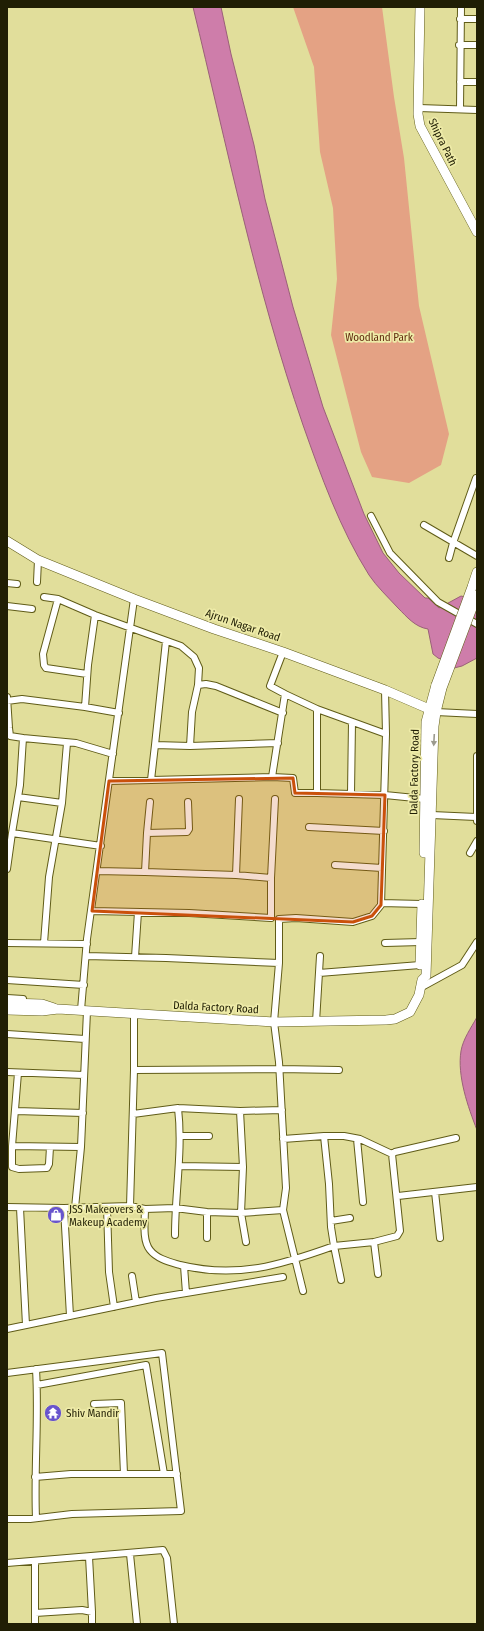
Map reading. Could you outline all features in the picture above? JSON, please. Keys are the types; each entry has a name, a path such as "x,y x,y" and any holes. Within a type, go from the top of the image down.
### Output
{"street":[{"name":"Shipra Path","path":"420,7 420,126 477,232"},
{"path":"460,109 459,46 461,7"},
{"path":"460,19 477,19"},
{"path":"459,46 477,45"},
{"path":"460,82 477,82"},
{"path":"419,108 477,110"},
{"path":"449,558 476,478"},
{"path":"371,516 390,553 438,602 477,624"},
{"path":"424,525 477,556"},
{"name":"Ajrun Nagar Road","path":"7,541 38,560 134,599 214,629 283,652 385,690 432,710 477,714"},
{"path":"38,560 38,582"},
{"name":"Dalda Factory Road","path":"7,1003 134,1015 274,1022 369,1021 395,1019 410,1012 419,996 421,984 420,965 426,722 432,710 477,572"},
{"path":"7,583 17,584"},
{"name":"Dalda Factory Road","path":"439,687 477,595"},
{"path":"44,597 58,599 95,615 181,646 194,657 199,668 198,685 192,712 190,746"},
{"path":"58,599 43,654 44,665 46,668 87,674"},
{"path":"75,1208 83,1113 85,1039 84,985 87,944 134,599"},
{"path":"7,606 32,609"},
{"path":"84,707 95,615"},
{"path":"151,780 166,641"},
{"path":"283,652 270,686 317,709 386,734"},
{"path":"198,685 206,684 216,686 283,713"},
{"path":"92,911 279,919 296,918 353,922 372,916 381,906 385,795 385,690"},
{"path":"272,777 285,694"},
{"path":"7,697 9,737 67,742 113,754"},
{"path":"7,701 22,699 119,713"},
{"path":"317,709 317,793"},
{"name":"Dalda Factory Road","path":"421,984 426,976 432,815 432,710"},
{"path":"351,794 352,722"},
{"path":"7,869 18,797 23,738"},
{"path":"44,943 49,877 62,803 67,742"},
{"path":"155,745 190,746 278,743"},
{"path":"432,815 476,819 477,756"},
{"path":"110,781 272,777 293,778 295,792 385,795 425,799"},
{"path":"18,797 62,803"},
{"path":"236,875 238,799"},
{"path":"271,918 271,878 275,799"},
{"path":"145,872 150,802"},
{"path":"147,832 187,832 189,829 188,802"},
{"path":"309,827 384,831"},
{"path":"12,833 101,846"},
{"path":"470,853 477,841"},
{"path":"335,865 382,868"},
{"path":"97,871 236,875 271,878"},
{"path":"381,903 422,904"},
{"path":"135,957 138,912"},
{"path":"279,919 274,1022 282,1110 286,1188 284,1210 303,1291"},
{"path":"385,943 421,942"},
{"path":"421,984 462,965 477,942"},
{"path":"7,943 87,944"},
{"path":"86,956 278,963"},
{"path":"316,1022 320,956"},
{"path":"319,973 420,965"},
{"path":"7,980 84,985"},
{"path":"7,998 28,999 42,1007"},
{"path":"7,1014 24,1014 42,1007"},
{"name":"Dalda Factory Road","path":"7,1010 42,1007"},
{"path":"130,1206 134,1015"},
{"path":"7,1034 85,1039"},
{"path":"134,1070 339,1070"},
{"path":"7,1072 84,1075"},
{"path":"18,1073 12,1146 12,1167 19,1169 48,1167 50,1147"},
{"path":"133,1114 178,1108 282,1110"},
{"path":"175,1235 175,1208 180,1136 178,1108"},
{"path":"240,1110 243,1167 241,1213 246,1242"},
{"path":"16,1111 83,1113"},
{"path":"180,1136 209,1136"},
{"path":"324,1136 331,1221 334,1246 341,1280"},
{"path":"283,1139 344,1136 357,1139 392,1154 395,1152 456,1138"},
{"path":"357,1139 363,1202"},
{"path":"12,1146 81,1147"},
{"path":"145,1209 146,1239 150,1250 159,1258 184,1266 219,1271 244,1271 273,1266 296,1260 334,1246 374,1242 400,1234 398,1196 392,1154"},
{"path":"179,1166 243,1167"},
{"path":"398,1196 477,1187"},
{"path":"435,1192 440,1238"},
{"path":"7,1207 107,1208 130,1206 145,1209 175,1208 207,1212 241,1213 284,1210"},
{"path":"20,1208 26,1325"},
{"path":"64,1208 70,1316"},
{"path":"107,1208 109,1272 114,1306"},
{"path":"207,1212 207,1238"},
{"path":"331,1221 350,1218"},
{"path":"374,1242 378,1274"},
{"path":"184,1266 186,1293"},
{"path":"132,1276 136,1302"},
{"path":"7,1329 114,1306 284,1277"},
{"path":"7,1373 162,1353 181,1511 72,1514 36,1518 7,1519"},
{"path":"124,1358 126,1369"},
{"path":"37,1385 146,1365 164,1474"},
{"path":"36,1369 38,1398 35,1477 36,1518"},
{"path":"94,1404 121,1403 124,1474"},
{"path":"35,1477 71,1474 177,1474"},
{"path":"7,1563 130,1554 163,1550 165,1552 174,1624"},
{"path":"130,1554 137,1624"},
{"path":"89,1557 92,1624"},
{"path":"35,1561 35,1624"},
{"path":"35,1613 82,1610 92,1612"}],"highlighted area":[{"path":"293,778 295,793 385,795 381,905 372,916 353,922 92,911 109,781"}],"green space":[{"name":"Woodland Park","path":"293,7 382,7 404,158 419,306 449,434 441,465 409,483 372,477 361,452 331,335 337,279 333,208 320,152 314,67"}],"shaded area":[{"path":"193,7 221,7 231,54 254,145 265,199 293,307 323,407 364,514 383,553 399,573 425,598 428,598 439,608 461,596 477,600 477,658 462,666 454,668 453,664 438,658 433,654 428,629 419,626 412,621 376,584 369,575 349,539 332,502 303,425 271,322 243,218"},
{"path":"477,1017 477,1130 464,1091 460,1061 464,1042"}],"place":[{"name":"JSS Makeovers & Makeup Academy","path":"56,1215"},
{"name":"Shiv Mandir","path":"53,1413"}]}
